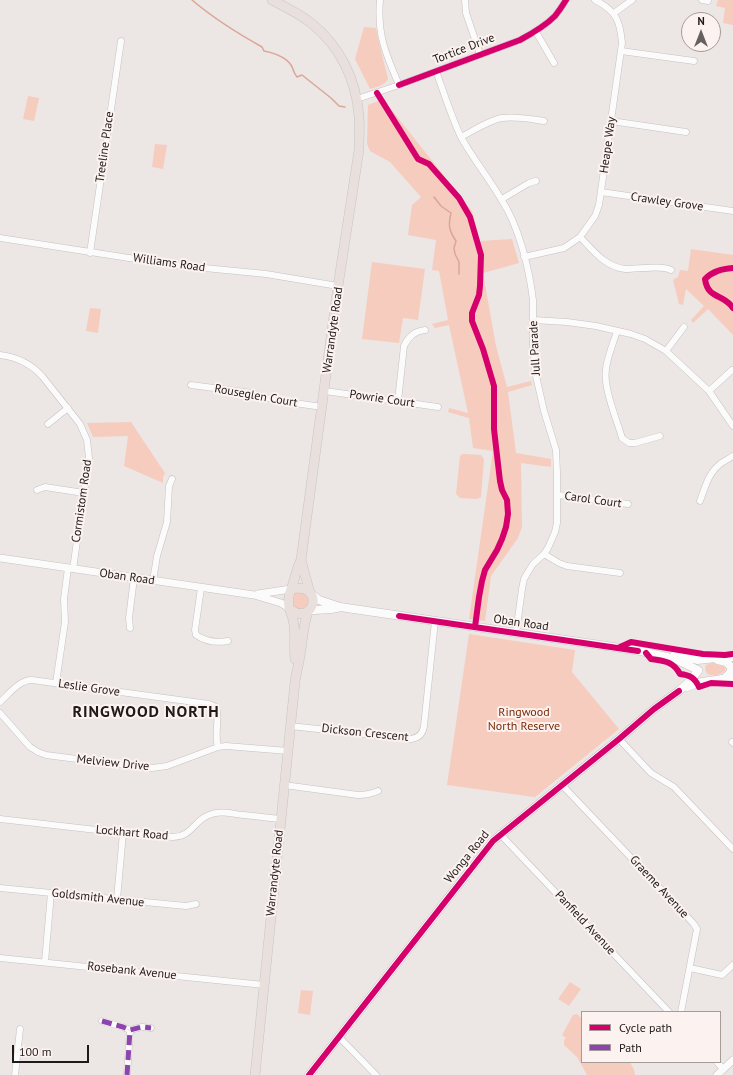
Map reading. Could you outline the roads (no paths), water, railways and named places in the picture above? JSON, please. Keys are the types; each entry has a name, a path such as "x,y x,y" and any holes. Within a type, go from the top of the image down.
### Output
{"main road":[{"name":"Warrandyte Road","path":"272,0 310,22 326,36 347,69 355,89 360,121 359,150 338,286 301,560 298,565 295,580 291,589"},
{"name":"Warrandyte Road","path":"301,560 311,593"},
{"path":"302,588 311,593 313,603 312,607 308,611 296,613 289,608 288,601 291,589 302,588"},
{"name":"Oban Road","path":"311,593 319,600 340,607 641,651 670,657 688,665 708,678 728,678"},
{"name":"Oban Road","path":"308,611 340,607"},
{"name":"Warrandyte Road","path":"254,1075 296,670 295,626 289,608"},
{"name":"Warrandyte Road","path":"296,670 300,657 305,621 308,611"},
{"name":"Oban Road","path":"641,651 668,652 692,660 707,659"},
{"path":"707,659 728,658 733,656"},
{"path":"680,690 699,682 728,678 732,668 726,662 707,659"},
{"name":"Wonga Road","path":"309,1075 488,846 500,834 619,739 654,709 680,690 689,682 698,671 700,665 707,659"},
{"path":"680,690 688,675 688,665"}],"street":[{"path":"380,0 382,37 389,62 399,85"},
{"path":"465,0 466,13 480,54"},
{"name":"Tortice Drive","path":"357,99 520,40 536,32 555,16 566,0"},
{"path":"595,0 604,4 614,13 632,0"},
{"name":"Heape Way","path":"524,257 564,248 580,237 595,216 599,205 622,43 620,29 614,13"},
{"path":"536,32 554,63"},
{"name":"Treeline Place","path":"90,252 121,41"},
{"path":"621,51 694,61"},
{"name":"Jull Parade","path":"436,71 461,137 502,199 513,222 524,257 532,293 533,345 536,376 544,411 556,450 558,495 556,528 552,540 544,554 533,564 524,579 516,633"},
{"path":"461,137 501,118 544,121"},
{"path":"611,121 686,132"},
{"path":"502,199 529,183 536,181"},
{"name":"Crawley Grove","path":"601,192 733,211"},
{"path":"580,237 603,261 612,266 624,269 659,267 668,268 671,270"},
{"name":"Williams Road","path":"0,238 174,265 266,274 338,286"},
{"path":"533,320 567,322 596,326 617,330 645,339 666,351 708,391 733,426"},
{"path":"666,351 684,327"},
{"path":"398,401 404,346 407,339 420,331 425,330"},
{"path":"617,330 606,368 605,380 622,438 629,443 635,443 660,436"},
{"name":"Cormistom Road","path":"0,355 15,358 27,363 36,370 80,424 87,440 89,458 64,599 65,622 56,683"},
{"path":"708,391 732,370"},
{"name":"Rouseglen Court","path":"190,385 252,393 274,400 322,407"},
{"name":"Powrie Court","path":"325,391 438,407"},
{"path":"48,424 68,408"},
{"path":"700,502 707,481 712,472 720,464 733,456"},
{"path":"153,581 167,522 172,478"},
{"path":"37,490 45,487 84,493"},
{"name":"Carol Court","path":"558,495 628,504"},
{"path":"544,554 567,566 620,573"},
{"name":"Oban Road","path":"0,558 254,595 281,603 289,608"},
{"path":"130,628 129,618 134,578"},
{"path":"201,588 195,630 196,635 201,638 218,642 228,641"},
{"name":"Oban Road","path":"254,595 291,589"},
{"name":"Dickson Crescent","path":"290,726 410,738 418,736 424,730 435,621"},
{"name":"Leslie Grove","path":"0,702 27,680 209,704 216,707 218,714 216,739 218,747"},
{"name":"Melview Drive","path":"1,716 30,747 46,755 67,758 152,768 167,766 218,747 226,746 288,751"},
{"path":"619,739 651,773 674,787 733,849"},
{"path":"284,785 358,795 372,794 378,791"},
{"name":"Graeme Avenue","path":"562,785 696,926 697,929 681,1011"},
{"name":"Lockhart Road","path":"0,819 123,833 180,837 187,833 205,817 221,812 281,819"},
{"path":"117,899 123,833"},
{"name":"Panfield Avenue","path":"500,834 668,1011"},
{"name":"Goldsmith Avenue","path":"0,888 186,906 196,904"},
{"path":"45,962 51,893"},
{"name":"Rosebank Avenue","path":"0,958 264,985"},
{"path":"690,968 722,975 733,965"},
{"path":"102,1021 130,1030 142,1027 151,1028"},
{"path":"15,1075 20,1030"},
{"path":"128,1075 130,1030"},
{"path":"339,1037 376,1075"},
{"path":"717,1075 732,1062"},
{"path":"718,1063 723,1069"}],"waterway":[{"path":"192,0 208,13 262,47 264,51 286,59 297,77 302,75 339,106 345,107"},
{"path":"434,197 441,206 451,213 450,228 456,241 454,248 459,262 459,274"}],"district":[{"name":"RINGWOOD NORTH","path":"146,712"}],"park label":[{"name":"Ringwood North Reserve","path":"524,720"}]}
